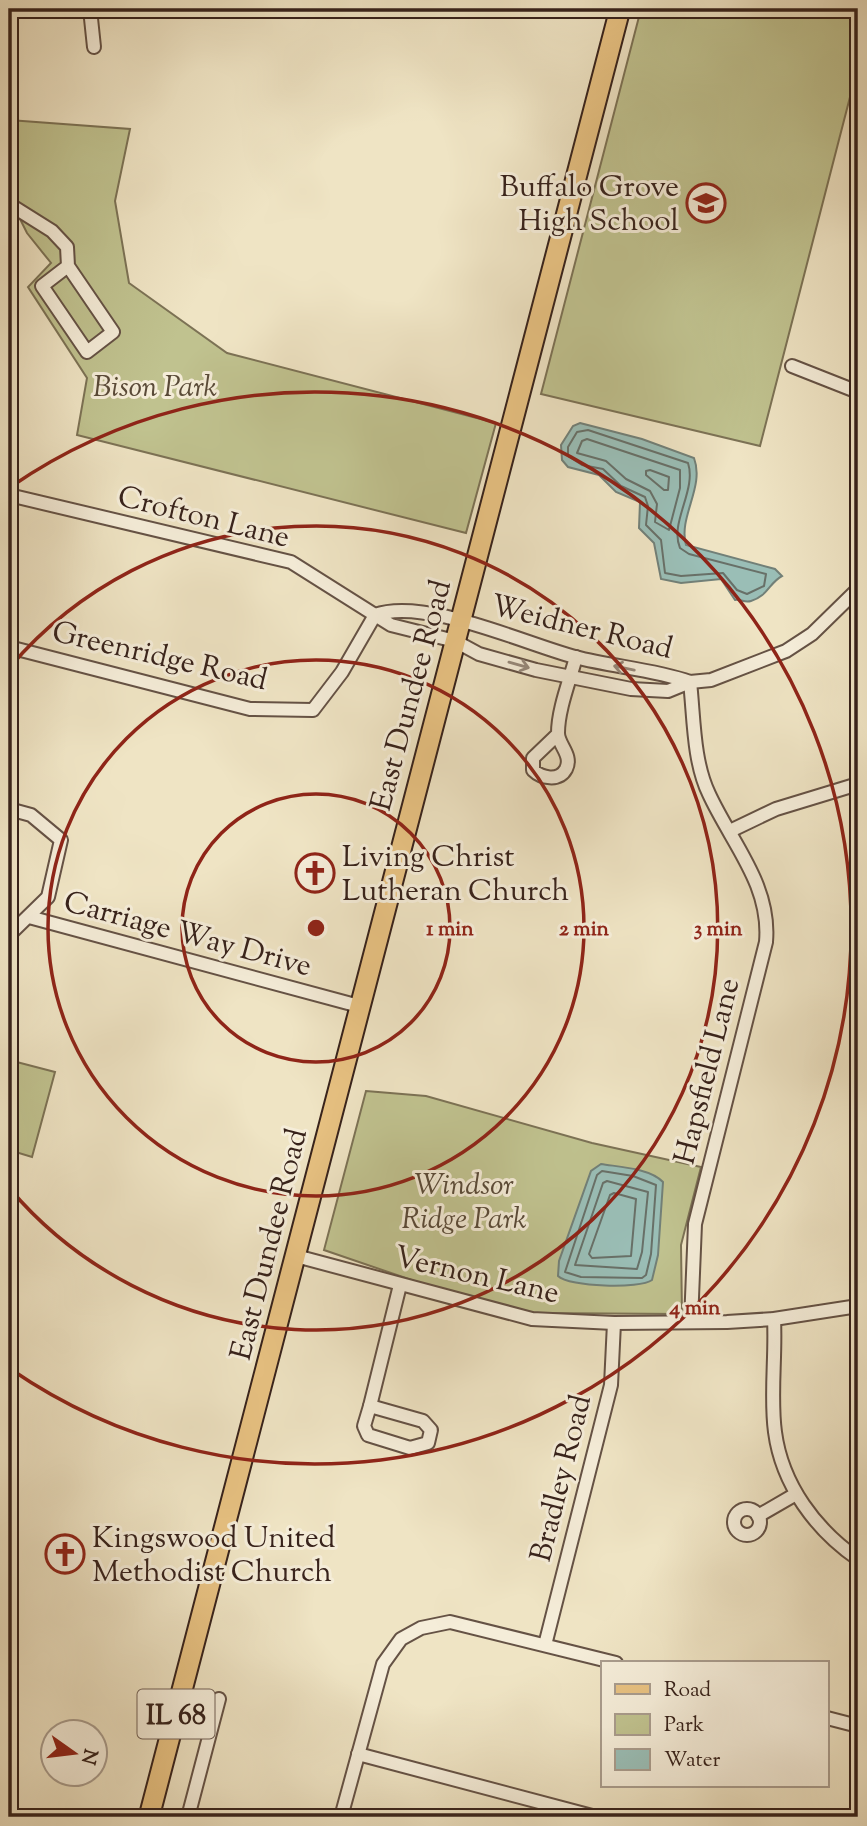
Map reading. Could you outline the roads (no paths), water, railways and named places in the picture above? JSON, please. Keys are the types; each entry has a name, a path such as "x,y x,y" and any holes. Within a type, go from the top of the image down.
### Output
{"main road":[{"name":"East Dundee Road","path":"149,1817 620,9"}],"street":[{"path":"90,9 93,47"},
{"path":"9,204 52,231 67,247 68,266 113,331 87,352 42,286 68,266"},
{"path":"792,366 858,392"},
{"name":"Crofton Lane","path":"9,495 291,562 391,625 455,641"},
{"name":"Weidner Road","path":"455,641 480,654 570,677 668,691 690,682 711,680 786,651 812,634 858,589"},
{"path":"375,615 393,609 429,612 461,621"},
{"name":"Greenridge Road","path":"9,647 250,709 313,710 342,671 375,615"},
{"name":"Weidner Road","path":"461,621 576,657 690,682"},
{"path":"557,735 576,657"},
{"name":"Hapsfield Lane","path":"690,682 704,780 760,889 768,921 766,942 695,1224 691,1322"},
{"path":"730,831 776,809 858,784"},
{"path":"9,809 31,815 61,840 48,897 29,917"},
{"name":"Carriage Way Drive","path":"9,935 29,917 359,1006"},
{"name":"Vernon Lane","path":"296,1256 532,1319 614,1323 774,1319 858,1306"},
{"path":"370,1406 422,1421 431,1430 428,1443 410,1448 368,1435 364,1426 401,1286"},
{"path":"774,1319 775,1432 780,1454 796,1493 827,1535 858,1559"},
{"name":"Bradley Road","path":"545,1645 611,1385 614,1323"},
{"path":"758,1516 796,1493"},
{"path":"341,1817 383,1664 401,1639 421,1628 450,1622 608,1661"},
{"path":"188,1817 219,1699"},
{"path":"828,1718 858,1726"},
{"path":"358,1754 596,1817"}],"water":[{"path":"580,423 642,439 694,458 696,480 685,524 686,545 775,569 782,576 761,596 747,602 735,600 721,579 681,583 661,579 654,543 639,528 640,502 616,492 599,475 568,467 562,460 561,445 573,426"},
{"path":"601,1164 642,1171 663,1182 658,1255 652,1280 645,1283 620,1286 576,1283 558,1276 559,1261 591,1171"}],"place":[{"name":"Buffalo Grove High School","path":"706,203"},
{"name":"Living Christ Lutheran Church","path":"315,873"},
{"name":"Kingswood United Methodist Church","path":"65,1554"}],"park label":[{"name":"Bison Park","path":"155,386"},
{"name":"Windsor Ridge Park","path":"464,1201"}]}
